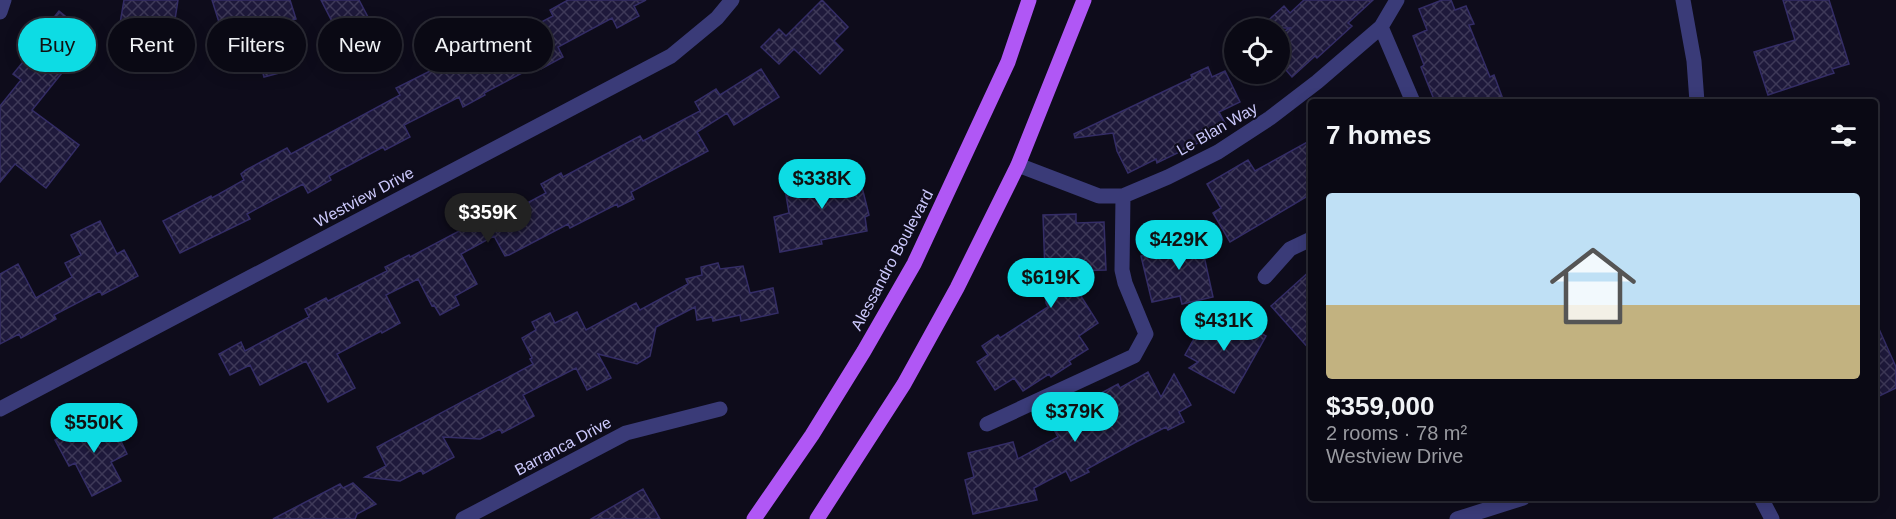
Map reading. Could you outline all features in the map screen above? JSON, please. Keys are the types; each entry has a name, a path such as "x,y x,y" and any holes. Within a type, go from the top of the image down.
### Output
{"main road":[{"name":"Alessandro Boulevard","path":"754,519 829,407 914,264 1008,62 1029,0"},
{"path":"816,519 904,384 957,288 1018,165 1084,0"}],"street":[{"path":"0,12 4,0"},
{"name":"Westview Drive","path":"0,409 671,56 717,18 732,0"},
{"name":"Le Blan Way","path":"1018,165 1099,196 1123,196 1218,152 1244,135 1317,82 1381,27 1397,0"},
{"path":"1683,0 1694,62 1697,99"},
{"path":"1381,27 1412,99"},
{"path":"987,424 1134,356 1146,334 1122,270 1123,196"},
{"path":"1265,277 1290,249 1308,240"},
{"name":"Barranca Drive","path":"463,519 626,433 720,409"},
{"path":"1457,519 1514,501"},
{"path":"1763,501 1772,519"}],"building":[{"path":"124,0 178,0 175,18 121,18"},
{"path":"212,0 290,0 296,18 218,18"},
{"path":"321,0 359,0 368,18 330,18"},
{"path":"568,0 646,0 634,6 639,16 617,28 612,18 558,47 563,57 553,62 553,18 549,18 553,16 550,10"},
{"path":"822,0 848,27 834,41 843,50 820,74 794,49 779,64 761,47 779,29 786,36"},
{"path":"1304,0 1373,0 1348,23 1352,26 1292,77 1290,75 1290,18 1271,18 1284,6 1290,13"},
{"path":"1442,0 1451,0 1455,10 1466,6 1474,24 1469,25 1490,77 1494,75 1503,99 1434,99 1421,67 1424,65 1413,36 1427,30 1419,9"},
{"path":"1783,0 1829,0 1849,64 1832,69 1834,73 1768,95 1754,52 1795,40"},
{"path":"59,11 68,18 53,18"},
{"path":"1208,67 1212,77 1224,71 1224,84 1231,84 1240,102 1219,112 1226,125 1198,139 1200,142 1157,163 1156,159 1128,173 1117,151 1113,133 1075,138 1074,134 1192,78 1191,75"},
{"path":"18,68 18,72 63,72 32,110 79,145 46,188 15,164 0,182 0,106 21,80 13,74"},
{"path":"761,69 779,97 734,125 727,113 697,132 708,151 631,192 634,199 618,207 617,204 570,228 568,224 509,255 505,256 494,236 461,254 477,284 455,296 459,305 440,315 434,305 432,306 418,279 386,295 400,323 337,354 355,388 328,402 306,361 260,385 250,365 230,375 219,354 241,342 245,351 309,317 305,309 326,298 328,301 387,271 385,267 409,255 410,257 465,228 463,225 485,214 490,223 546,193 541,184 561,173 563,177 640,136 643,141 700,111 695,102 716,89 720,95"},
{"path":"263,72 283,72 264,77"},
{"path":"428,72 524,72 463,107 459,97 404,125 410,137 385,150 383,147 329,176 331,180 308,193 303,184 247,214 250,219 180,253 163,221 244,180 241,174 246,170 287,148 291,154 400,95 396,88"},
{"path":"1308,142 1308,196 1230,242 1213,213 1221,208 1207,184 1248,160 1255,171"},
{"path":"846,163 848,181 860,179 869,215 865,217 867,231 821,240 822,244 780,252 774,217 789,213 784,183 826,175 833,165"},
{"path":"1076,214 1076,223 1104,222 1106,270 1065,271 1098,323 1079,336 1088,349 1069,361 1071,364 1051,377 1049,374 1023,391 1014,378 995,390 977,362 988,355 982,346 998,335 1000,338 1048,307 1043,215"},
{"path":"100,221 117,254 124,250 138,276 102,295 100,291 54,315 56,319 21,338 19,334 0,344 0,274 18,264 36,298 72,277 65,263 81,255 71,235"},
{"path":"1199,233 1213,297 1182,304 1180,296 1152,302 1141,256 1168,250 1166,241"},
{"path":"718,263 720,269 743,266 750,293 773,288 778,313 741,321 740,315 713,321 712,317 697,320 695,307 656,327 650,356 637,364 598,354 611,378 587,390 576,368 523,395 534,416 502,433 500,429 480,439 443,437 454,457 423,474 421,470 400,481 365,477 386,466 377,447 533,364 522,338 536,330 532,322 550,313 555,323 577,312 586,330 636,303 640,310 688,284 686,279 702,275 701,267"},
{"path":"1308,273 1308,348 1271,306"},
{"path":"1214,303 1224,344 1238,320 1266,336 1234,393 1189,368 1198,362 1185,355"},
{"path":"1878,327 1896,367 1896,388 1878,397"},
{"path":"1148,372 1161,397 1174,374 1191,405 1179,412 1184,422 1168,430 1166,427 1136,442 1087,469 1089,472 1071,481 1066,471 1034,488 1037,500 973,514 965,480 974,477 968,453 1013,442 1018,459 1058,437 1051,424 1079,410 1077,406 1118,384 1120,388"},
{"path":"109,416 127,454 111,462 121,481 92,496 75,463 69,466 55,440 91,422 93,425"},
{"path":"353,483 376,504 357,514 355,519 273,519 340,484 343,488"},
{"path":"643,489 660,519 591,519"}]}
